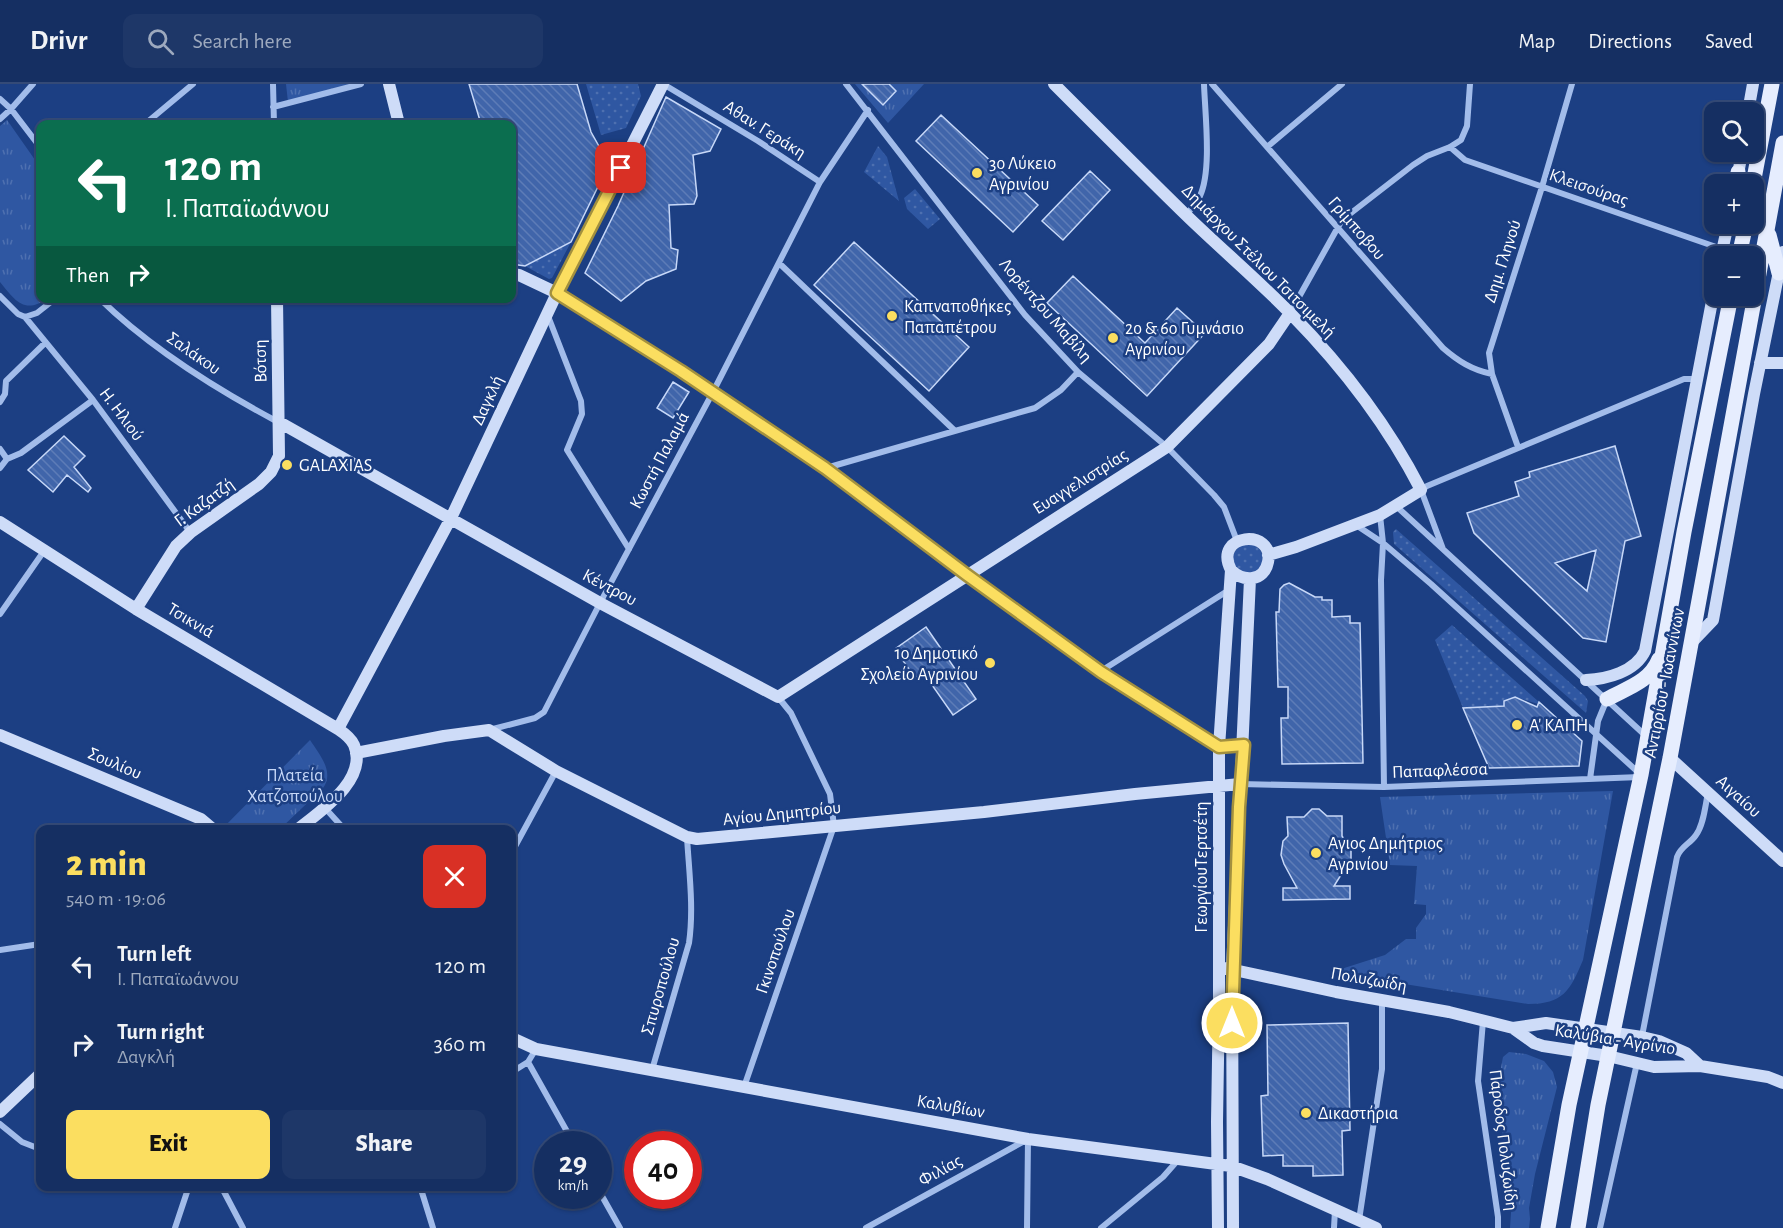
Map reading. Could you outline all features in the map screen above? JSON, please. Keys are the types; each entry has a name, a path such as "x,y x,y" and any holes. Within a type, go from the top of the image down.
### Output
{"main road":[{"path":"1755,174 1772,84"},
{"name":"Αντιρρίου - Ιωαννίνων","path":"1578,1228 1598,1105 1670,758 1783,143"},
{"path":"1767,230 1779,273"},
{"name":"Αντιρρίου - Ιωαννίνων","path":"1548,1228 1569,1105 1641,776 1662,651 1729,306"},
{"path":"1606,699 1644,680 1656,666 1662,651"}],"street":[{"path":"0,119 12,109 33,84"},
{"path":"150,120 193,84"},
{"path":"273,84 274,120"},
{"path":"273,107 361,84"},
{"path":"389,84 398,120"},
{"name":"Αθαν. Γεράκη","path":"663,84 758,141 820,182"},
{"name":"Δαγκλή","path":"338,729 451,519 557,293 663,84"},
{"name":"Λορέντζου Μαβίλη","path":"846,84 1025,315 1078,372 1167,447 1214,495 1224,507 1237,541"},
{"name":"Δημάρχου Στέλιου Τσιτσιμελή","path":"1054,84 1186,215 1290,313 1323,348 1393,441 1421,490 1443,549"},
{"path":"1186,215 1200,197 1204,184 1206,165 1204,84"},
{"name":"Γρίμποβου","path":"1212,84 1443,348 1466,366 1492,374"},
{"path":"1267,147 1342,84"},
{"path":"1450,147 1461,140 1465,131 1470,84"},
{"name":"Δημ. Γληνού","path":"1518,447 1492,374 1489,361 1490,350 1572,84"},
{"path":"1750,102 1753,84"},
{"path":"0,99 12,109 36,142"},
{"name":"Κωστή Παλαμά","path":"489,730 535,718 544,712 713,392 820,182 868,110"},
{"name":"Κλεισούρας","path":"1450,147 1465,160 1704,246"},
{"name":"Ευαγγελιστρίας","path":"778,697 1167,447 1269,344 1290,313 1344,219 1413,165 1432,153 1450,147"},
{"path":"1691,643 1713,620 1760,363 1783,252"},
{"path":"779,263 954,430"},
{"path":"516,275 557,293 713,392 825,468 1101,672 1219,747 1244,745"},
{"name":"Η. Ηλιού","path":"0,296 18,314 25,317 93,400 191,532"},
{"path":"25,317 37,313 50,303"},
{"name":"Σαλάκου","path":"105,303 127,323 182,364 230,396 279,422"},
{"name":"Βότση","path":"277,303 279,422"},
{"path":"1586,680 1605,677 1628,669 1639,661 1645,651 1711,306"},
{"path":"547,314 581,400 582,414 567,450 568,454 629,549"},
{"path":"0,402 5,394 6,381 45,343"},
{"path":"1760,363 1783,363"},
{"path":"825,468 1035,408 1062,390 1078,372"},
{"path":"1268,555 1296,548 1380,515 1451,474 1684,379 1698,379"},
{"path":"0,468 7,459 21,453 93,400"},
{"name":"Κέντρου","path":"279,422 600,603 778,697 791,713 830,794 834,826"},
{"name":"Γ. Καζατζή","path":"136,609 166,558 176,546 191,532 245,495 271,472 279,456 279,422"},
{"path":"0,449 7,459"},
{"name":"Δημάρχου Στέλιου Τσιτσιμελή","path":"1395,505 1648,737"},
{"path":"1380,515 1383,543 1381,580 1384,787"},
{"name":"Τσικνιά","path":"0,522 136,609 338,729 354,744 356,753"},
{"path":"1355,524 1383,543 1595,732 1641,776"},
{"path":"1243,538 1256,540 1266,549 1268,555 1266,568 1261,574 1250,579 1236,575 1228,564 1228,551 1243,538"},
{"path":"0,614 44,550"},
{"name":"ΓεωργίουΤερτσέτη","path":"1218,1228 1219,747 1231,570"},
{"name":"ΓεωργίουΤερτσέτη","path":"1233,1228 1232,969 1250,579"},
{"path":"1101,672 1230,590"},
{"path":"1590,779 1595,732 1600,711 1606,699"},
{"path":"303,825 350,783 356,753 489,730"},
{"name":"Αγίου Δημητρίου","path":"489,730 556,771 687,837 708,839 984,812 1240,783"},
{"name":"Σουλίου","path":"0,735 201,819 208,825"},
{"name":"Αιγαίου","path":"1670,758 1783,861"},
{"path":"516,845 556,771"},
{"name":"Παπαφλέσσα","path":"1240,783 1384,787 1641,776"},
{"path":"1641,1037 1677,856 1699,830 1708,793"},
{"path":"324,808 340,825"},
{"name":"Γκινοπούλου","path":"744,1087 834,826"},
{"name":"Σπυροπούλου","path":"652,1070 690,936 691,905 687,837"},
{"path":"0,951 36,945"},
{"name":"Πολυζωίδη","path":"1219,968 1513,1028"},
{"path":"1359,1220 1382,1069 1382,1000"},
{"name":"Πάροδος Πολυζωίδη","path":"1483,1021 1478,1081 1498,1228"},
{"name":"Καλύβια - Αγρίνιο","path":"1513,1028 1546,1023 1641,1037 1659,1041 1686,1053 1700,1066"},
{"name":"Καλύβια - Αγρίνιο","path":"1513,1028 1534,1043 1665,1067 1700,1066"},
{"name":"Καλυβίων","path":"516,1040 536,1049 1028,1139 1231,1166 1267,1179 1376,1228"},
{"path":"516,1070 528,1062 536,1049"},
{"path":"528,1062 567,1131"},
{"path":"1600,1228 1637,1063"},
{"path":"1700,1066 1768,1077 1783,1083"},
{"path":"0,1112 36,1078"},
{"path":"0,1124 22,1142 36,1147"},
{"path":"1028,1139 1028,1228"},
{"name":"Φιλίας","path":"866,1228 1028,1139"},
{"path":"1101,1228 1163,1177 1178,1160"},
{"path":"175,1228 187,1191"},
{"path":"224,1191 243,1228"},
{"path":"422,1191 433,1228"},
{"path":"610,1209 621,1228"},
{"path":"1334,1228 1335,1209"}],"green space":[{"path":"286,84 355,84 288,102"},
{"path":"586,84 638,84 641,96 626,128 601,135"},
{"path":"855,84 924,84 888,123"},
{"path":"7,120 36,161 36,303 40,303 38,304 20,303 0,282 0,126"},
{"path":"878,146 887,157 899,201 864,172"},
{"path":"915,189 940,219 928,229 907,209 904,198"},
{"path":"571,242 552,278 549,279 525,266"},
{"path":"1396,529 1585,696 1588,701 1586,713 1394,544 1393,532"},
{"path":"1248,544 1259,548 1263,559 1259,570 1248,574 1237,570 1233,559 1237,548"},
{"path":"1452,625 1539,702 1538,704 1515,697 1504,701 1504,706 1463,708 1435,640"},
{"name":"Πλατεία Χατζοπούλου","path":"310,740 327,769 323,788 284,825 226,825"},
{"path":"1613,791 1583,960 1574,980 1564,994 1550,1001 1528,1004 1337,973 1338,970 1385,955 1406,939 1416,939 1416,928 1426,914 1426,905 1414,904 1417,866 1390,865 1380,797"},
{"path":"1509,1052 1526,1054 1544,1061 1553,1072 1557,1087 1535,1174 1529,1208 1529,1228 1510,1228 1512,1199 1496,1093 1503,1057"}],"building":[{"path":"469,84 577,84 591,132 609,164 571,242 525,266 516,265 516,120 480,120"},
{"path":"862,84 889,84 896,91 883,105"},
{"path":"666,97 721,129 710,151 693,155 697,196 694,204 669,205 671,248 678,250 676,269 646,281 621,301 585,273 618,206"},
{"name":"3ο Λύκειο Αγρινίου","path":"941,115 1038,205 1013,232 916,141"},
{"path":"1090,171 1110,190 1063,240 1042,221"},
{"name":"Καπναποθήκες Παπαπέτρου","path":"854,242 969,347 929,391 814,285"},
{"name":"2ο & 6ο Γυμνάσιο Αγρινίου","path":"1073,276 1145,343 1177,308 1205,333 1147,396 1047,303"},
{"path":"673,382 689,392 673,418 657,408"},
{"path":"64,436 85,456 74,467 91,488 88,492 67,475 53,492 28,470"},
{"path":"1615,446 1641,536 1625,541 1606,642 1583,638 1474,533 1467,513 1519,496 1515,482 1530,477 1529,472","holes":["1596,550 1587,591 1555,563"]},
{"path":"1289,583 1315,597 1322,597 1322,600 1332,600 1332,617 1350,616 1350,623 1360,623 1363,763 1282,764 1281,718 1288,718 1288,687 1278,687 1276,612 1279,612 1280,589"},
{"path":"926,627 976,699 953,715 923,672 915,678 895,649"},
{"name":"Α' ΚΑΠΗ","path":"1515,697 1537,707 1539,702 1582,741 1579,766 1489,768 1463,708 1504,706 1504,701"},
{"name":"Αγιος Δημήτριος Αγρινίου","path":"1312,809 1319,809 1327,816 1342,816 1342,836 1351,850 1351,859 1334,886 1350,886 1350,899 1283,900 1283,888 1297,888 1281,855 1283,841 1288,836 1287,817 1304,817"},
{"name":"Δικαστήρια","path":"1348,1023 1350,1130 1342,1131 1343,1175 1313,1176 1313,1166 1283,1166 1283,1155 1263,1156 1261,1096 1268,1095 1267,1025"}],"place":[{"name":"3ο Λύκειο Αγρινίου","path":"977,173"},
{"name":"Καπναποθήκες Παπαπέτρου","path":"892,316"},
{"name":"2ο & 6ο Γυμνάσιο Αγρινίου","path":"1113,338"},
{"name":"GALAXIAS","path":"287,465"},
{"name":"1ο Δημοτικό Σχολείο Αγρινίου","path":"990,663"},
{"name":"Α' ΚΑΠΗ","path":"1517,725"},
{"name":"Αγιος Δημήτριος Αγρινίου","path":"1316,853"},
{"name":"Δικαστήρια","path":"1306,1113"}],"route":[{"path":"621,168 557,293 681,371 825,468 1101,672 1219,747 1244,745 1240,783 1232,1023"}]}
